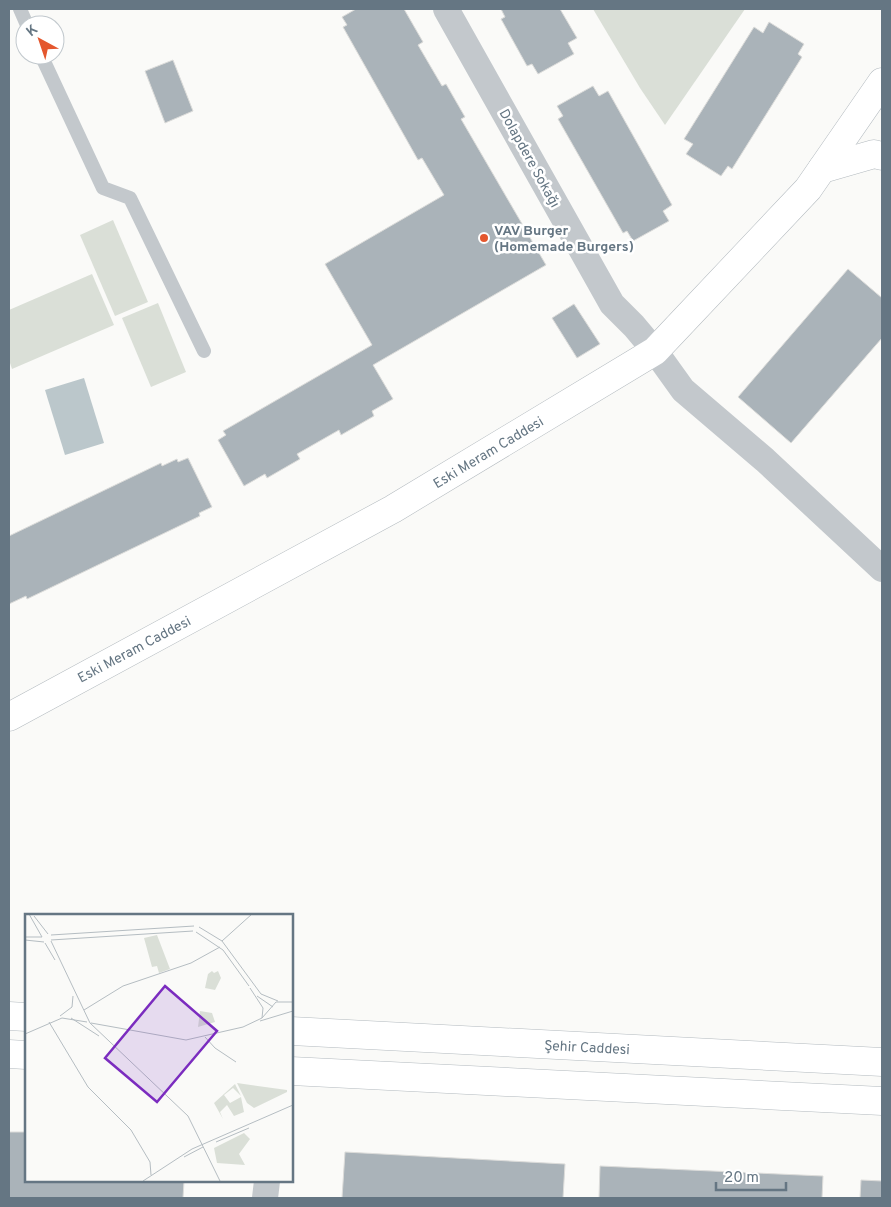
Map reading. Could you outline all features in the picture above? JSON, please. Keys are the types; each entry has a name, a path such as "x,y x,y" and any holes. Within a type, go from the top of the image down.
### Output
{"main road":[{"name":"Eski Meram Caddesi","path":"9,717 393,509 655,351 808,189 879,93"},
{"path":"822,169 874,154 882,156"},
{"path":"9,1016 25,1017"},
{"name":"Şehir Caddesi","path":"292,1031 882,1062"},
{"path":"9,1054 25,1055"},
{"path":"292,1071 882,1101"}],"street":[{"name":"Dolapdere Sokağı","path":"446,9 612,304 655,351 683,390 765,460 882,569"},
{"path":"265,1198 266,1182"}],"lane":[{"path":"46,65 103,188 130,198 204,351"}],"shaded area":[{"path":"593,9 745,9 665,125 640,88"},
{"path":"113,220 148,302 115,316 80,235"},
{"path":"92,274 114,325 12,369 9,360 9,310"},
{"path":"158,303 186,372 151,387 122,318"},
{"path":"84,378 104,443 65,455 45,390"}],"building":[{"path":"356,9 404,9 423,42 418,45 442,86 446,84 465,117 461,119 546,265 373,365 393,399 372,411 374,416 341,435 339,430 297,454 300,459 267,478 265,474 244,486 218,440 226,435 223,431 372,345 325,264 444,195 422,158 418,160 343,27 347,25 342,17"},
{"path":"501,9 560,9 577,38 568,43 574,54 538,74 532,64 527,66 501,19 505,17"},
{"path":"769,22 804,44 798,54 802,57 732,169 728,166 721,176 686,154 693,144 684,139 754,27 763,33"},
{"path":"173,60 193,111 165,123 145,71"},
{"path":"593,86 599,96 608,91 672,205 663,211 669,221 633,241 627,231 623,233 558,119 563,116 557,106"},
{"path":"848,269 882,298 882,338 791,443 738,397"},
{"path":"574,304 600,344 577,358 552,318"},
{"path":"188,458 212,507 199,513 200,516 27,599 26,596 9,604 9,536 161,463 162,466 177,459 178,462"},
{"path":"9,1132 25,1132 25,1182 184,1182 183,1198 9,1198"},
{"path":"345,1152 565,1164 563,1198 342,1198"},
{"path":"600,1166 823,1176 822,1198 599,1198"},
{"path":"861,1180 882,1181 882,1198 860,1198"}],"place":[{"name":"VAV Burger (Homemade Burgers)","path":"484,238"}]}
